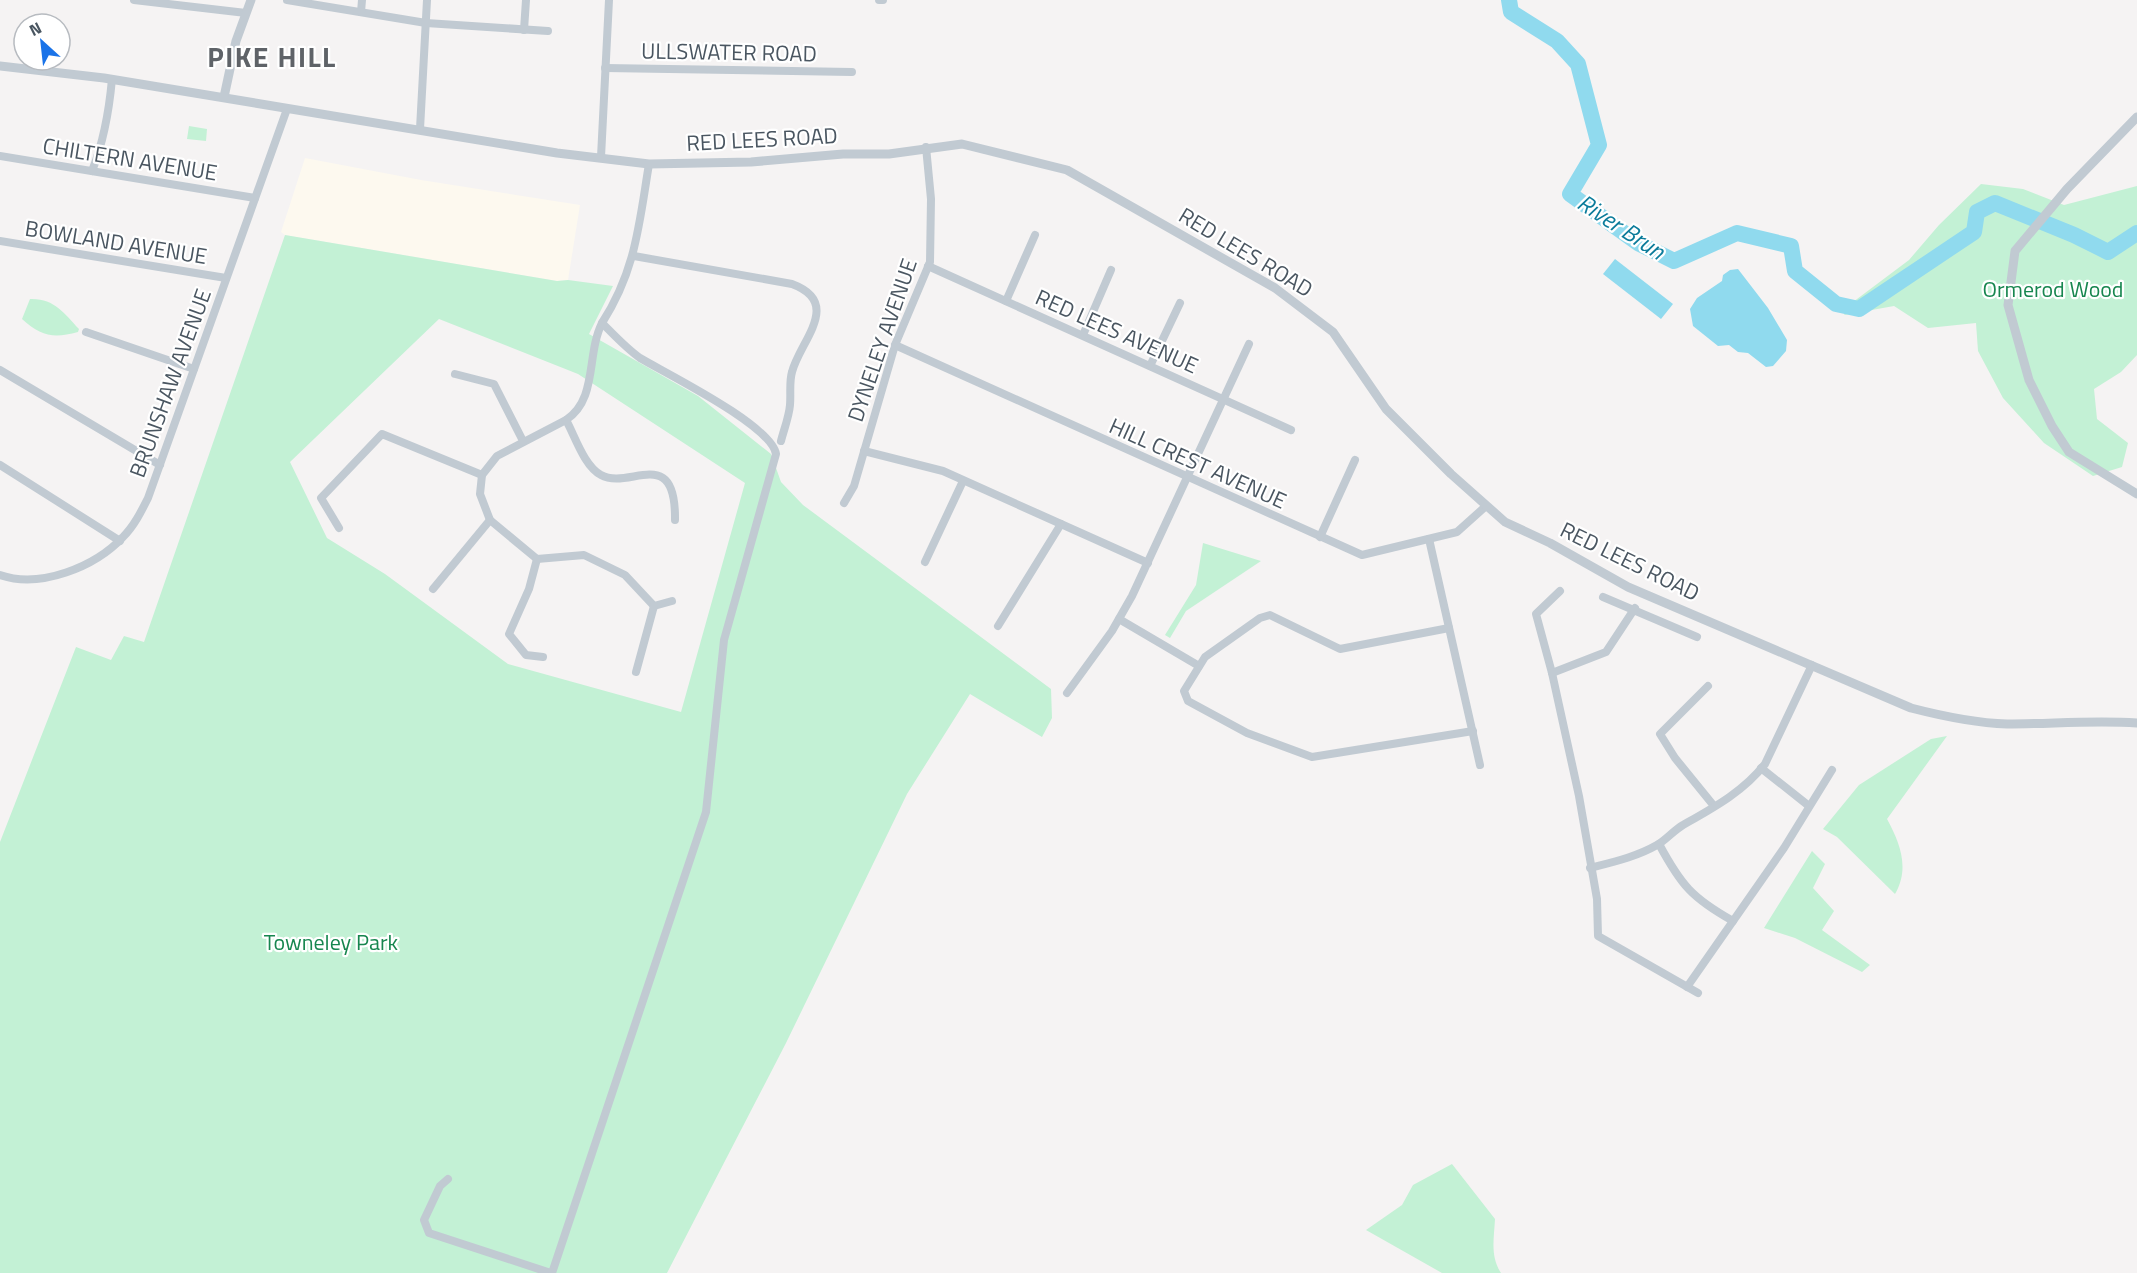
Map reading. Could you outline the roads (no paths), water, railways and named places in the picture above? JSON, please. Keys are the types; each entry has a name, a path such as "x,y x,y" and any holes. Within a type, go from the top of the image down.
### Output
{"street":[{"path":"134,0 246,13"},
{"path":"224,97 236,41 251,0"},
{"path":"287,0 426,23 548,31"},
{"path":"361,12 362,0"},
{"path":"420,129 427,0"},
{"path":"524,30 526,0"},
{"path":"601,157 609,0"},
{"name":"RED LEES ROAD","path":"0,66 112,79 557,153 649,164 751,162 843,154 889,154 926,147 962,144 1066,170 1275,288 1333,332 1386,409 1486,506 1505,522 1550,543 1628,586 1911,708 1948,718 2006,724 2100,720 2137,723"},
{"name":"ULLSWATER ROAD","path":"605,68 852,72"},
{"path":"92,171 106,127 112,79"},
{"name":"BRUNSHAW AVENUE","path":"0,575 32,578 70,571 98,558 120,541 134,525 148,498 287,109"},
{"path":"2137,117 2040,219 2014,251 2008,305 2029,380 2052,426 2069,452 2137,494"},
{"name":"DYNELEY AVENUE","path":"844,503 850,496 894,345 928,266 932,245 932,199 926,147"},
{"name":"CHILTERN AVENUE","path":"0,156 255,198"},
{"path":"649,164 634,256 620,293 596,337 585,400 575,414 566,420 497,456 482,475 480,494 490,520 537,559 584,555 625,575 654,606"},
{"path":"1006,301 1035,235"},
{"name":"BOWLAND AVENUE","path":"0,242 226,278"},
{"path":"634,256 792,284 806,289 814,300 817,314 811,335 796,359 791,375 790,407 781,441"},
{"name":"RED LEES AVENUE","path":"928,266 1291,430"},
{"path":"1083,335 1111,270"},
{"path":"1150,366 1180,303"},
{"path":"448,1179 440,1186 424,1220 429,1233 551,1273 706,812 724,640 776,454 768,440 736,414 638,357 602,323"},
{"path":"86,332 194,369"},
{"path":"1067,693 1119,618 1148,563 1249,344"},
{"name":"HILL CREST AVENUE","path":"894,345 1362,555 1457,532 1486,506"},
{"path":"0,370 160,465"},
{"path":"455,374 494,384 524,441"},
{"path":"566,420 591,467 598,474 607,478 651,474 666,481 675,499 675,520"},
{"path":"339,528 321,498 382,434 482,475"},
{"path":"864,451 943,471 1148,563"},
{"path":"1320,537 1355,460"},
{"path":"0,465 120,541"},
{"path":"925,562 963,480"},
{"path":"433,589 490,520"},
{"path":"998,626 1061,524"},
{"path":"1429,539 1480,765"},
{"path":"537,559 529,589 509,634 526,655 543,657"},
{"path":"1560,591 1536,614 1580,796 1590,868 1597,899 1598,936 1698,993"},
{"path":"1603,597 1697,637"},
{"path":"654,606 672,601"},
{"path":"636,672 654,606"},
{"path":"1552,673 1606,652 1634,609"},
{"path":"1449,628 1340,649 1270,615 1260,618 1205,657 1184,691 1188,701 1247,733 1312,757 1473,731"},
{"path":"1119,618 1199,666"},
{"path":"1590,868 1625,859 1659,844 1677,829 1730,797 1761,768 1812,664"},
{"path":"1708,686 1662,731 1660,738 1714,807"},
{"path":"1761,768 1809,806"},
{"path":"1687,987 1832,770"},
{"path":"1659,844 1689,891 1702,903 1733,921"}],"water":[{"path":"1615,259 1673,304 1661,319 1603,274"},
{"path":"1738,269 1768,308 1787,340 1786,351 1773,366 1766,367 1748,353 1738,352 1729,345 1718,346 1693,326 1690,309 1697,298 1722,281 1723,275 1730,270"}],"waterway":[{"name":"River Brun","path":"1509,0 1511,12 1557,41 1578,64 1599,145 1570,194 1638,243 1674,261 1737,233 1791,246 1795,271 1836,304 1859,309 1974,232 1977,212 1995,203 2074,235 2108,252 2137,233"}],"district":[{"name":"PIKE HILL","path":"272,57"}],"park label":[{"name":"Ormerod Wood","path":"2053,289"},
{"name":"Towneley Park","path":"331,942"}]}
